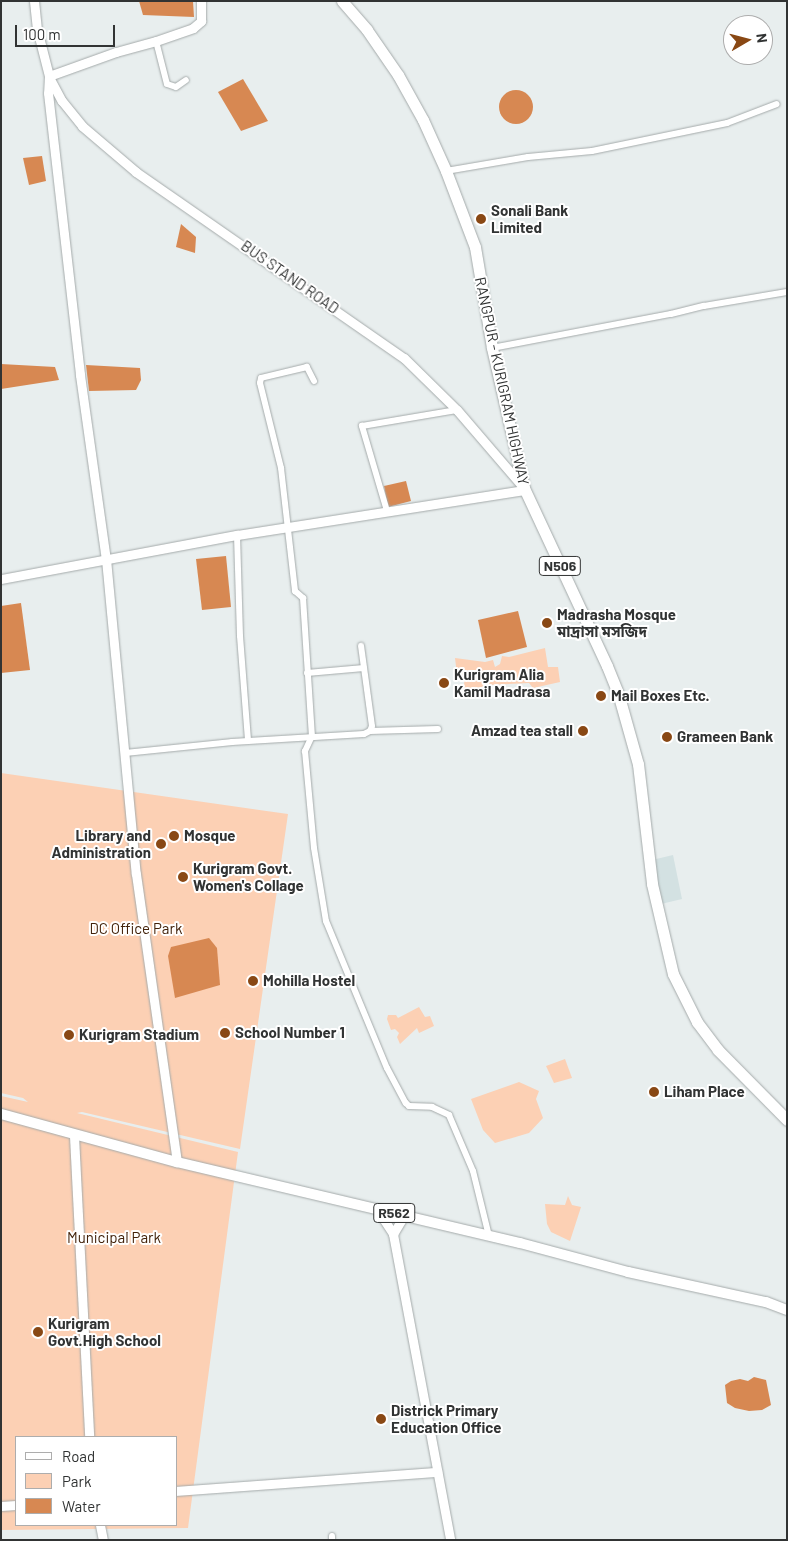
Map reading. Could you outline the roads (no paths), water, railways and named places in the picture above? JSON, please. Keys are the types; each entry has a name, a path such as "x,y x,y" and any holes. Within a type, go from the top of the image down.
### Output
{"highway":[{"name":"RANGPUR - KURIGRAM HIGHWAY","path":"342,1 367,30 398,75 423,120 446,171 475,248 492,348 524,489 618,693 638,764 652,884 673,974 697,1022 718,1050 787,1120"}],"main road":[{"name":"R562","path":"1,1114 74,1136 177,1162 489,1236 628,1272 766,1302 787,1310"}],"street":[{"path":"34,1 37,29 49,76 49,103 80,375 106,559 136,874 177,1162"},
{"path":"49,76 116,52 156,42 193,28 201,21 201,1"},
{"path":"156,42 167,84 176,87 186,80"},
{"name":"BUS STAND ROAD","path":"49,76 62,102 82,126 136,172 404,358 457,410 524,489"},
{"path":"446,171 528,157 592,151 727,123 777,104"},
{"path":"492,348 704,306 787,292"},
{"path":"314,382 307,367 261,378 267,416 281,468 295,592 303,598 312,736 305,751 320,893 332,940 387,1068 406,1103 409,1106 432,1107 449,1115 473,1171 489,1236"},
{"path":"387,511 362,426 457,410"},
{"path":"1,579 237,535 524,489"},
{"path":"237,535 240,636 248,741"},
{"path":"361,646 372,726 370,731"},
{"path":"307,673 365,670"},
{"path":"125,754 248,741 364,734 370,731 438,729"},
{"path":"74,1136 89,1436"},
{"path":"377,1209 393,1234 450,1540"},
{"path":"393,1234 404,1216"},
{"path":"178,1490 436,1472"},
{"path":"1,1506 15,1504"},
{"path":"100,1526 103,1540"}],"water":[{"path":"139,1 193,1 194,17 143,15"},
{"path":"243,79 268,121 241,131 218,92"},
{"path":"516,90 523,91 528,95 532,100 532,114 528,119 523,123 516,124 509,123 504,119 500,114 499,107 500,100 504,95 509,91"},
{"path":"42,156 46,181 29,185 23,158"},
{"path":"181,224 196,237 195,253 176,247"},
{"path":"1,364 55,367 59,380 1,389"},
{"path":"86,365 140,368 141,380 136,390 89,391"},
{"path":"406,481 411,501 388,507 384,486"},
{"path":"226,556 231,607 202,610 196,559"},
{"path":"21,603 30,670 1,673 1,606"},
{"path":"518,611 527,647 486,658 478,620"},
{"path":"209,938 217,948 220,985 175,998 168,956 171,947"},
{"path":"754,1377 766,1380 771,1405 762,1410 749,1411 735,1408 727,1403 725,1385 740,1379 748,1381"}],"place":[{"name":"Sonali Bank Limited","path":"481,219"},
{"name":"Madrasha Mosque মাদ্রাসা মসজিদ","path":"547,623"},
{"name":"Kurigram Alia Kamil Madrasa","path":"444,683"},
{"name":"Mail Boxes Etc.","path":"601,696"},
{"name":"Amzad tea stall","path":"583,731"},
{"name":"Grameen Bank","path":"667,737"},
{"name":"Mosque","path":"174,836"},
{"name":"Library and Administration","path":"161,844"},
{"name":"Kurigram Govt. Women's Collage","path":"183,877"},
{"name":"Mohilla Hostel","path":"253,981"},
{"name":"School Number 1","path":"225,1033"},
{"name":"Kurigram Stadium","path":"69,1035"},
{"name":"Liham Place","path":"654,1092"},
{"name":"Kurigram Govt.High School","path":"38,1332"},
{"name":"Districk Primary Education Office","path":"381,1419"}],"park label":[{"name":"DC Office Park","path":"136,929"},
{"name":"Municipal Park","path":"114,1238"}]}
